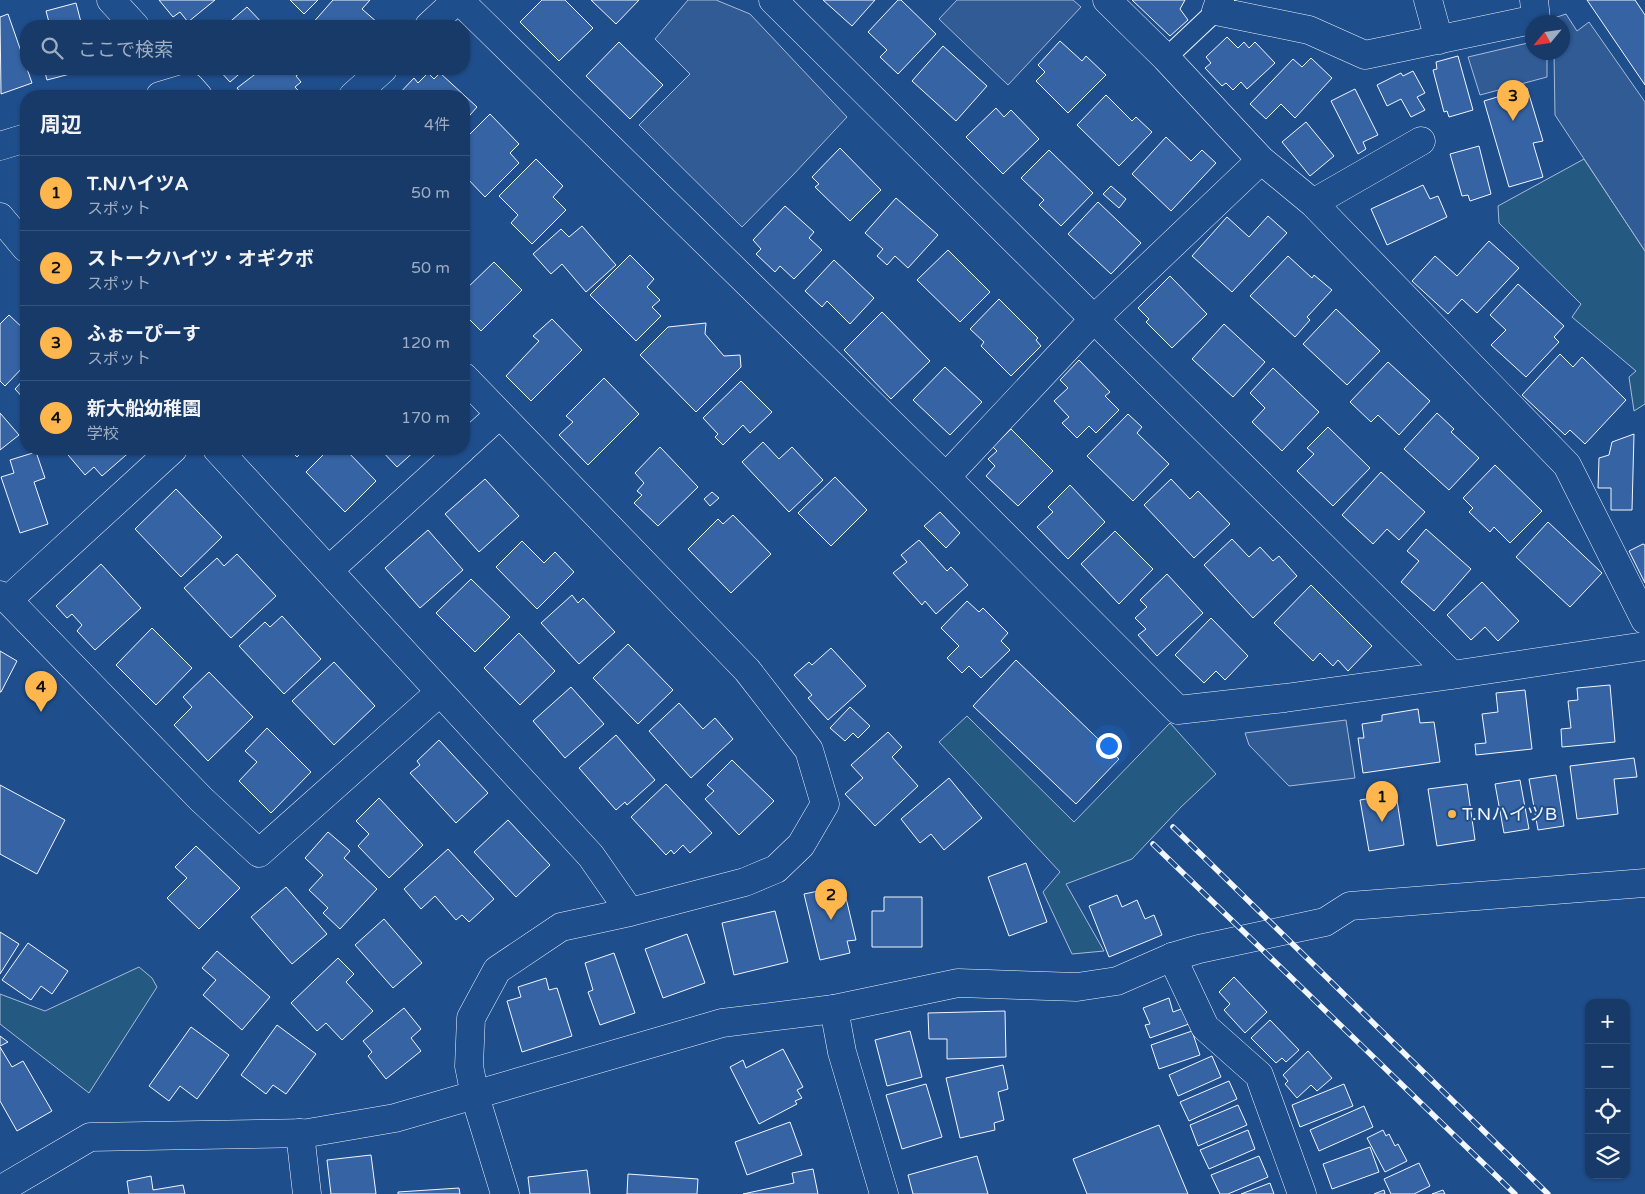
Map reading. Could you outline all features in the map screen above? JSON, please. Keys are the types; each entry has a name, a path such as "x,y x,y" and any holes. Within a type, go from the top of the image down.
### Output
{"street":[{"path":"111,0 129,20"},
{"path":"773,0 1452,675"},
{"path":"1107,0 1166,58 1261,160 1313,203 1567,464 1645,620"},
{"path":"1428,0 1439,40"},
{"path":"1218,5 1309,30 1365,55 1536,19 1534,0"},
{"path":"446,7 460,20"},
{"path":"470,30 946,477 1178,710 1285,698 1645,646"},
{"path":"360,90 376,75"},
{"path":"174,90 187,84"},
{"path":"0,146 20,140"},
{"path":"1313,203 1421,141"},
{"path":"946,477 1093,320 1261,160"},
{"path":"0,217 20,241"},
{"path":"470,384 747,670 810,750 825,804 801,845 776,869 745,882 630,912 561,927 497,970 471,1018 469,1066 475,1096 505,1194"},
{"path":"470,442 499,415"},
{"path":"166,455 4,598 201,799 259,853 440,692"},
{"path":"223,455 591,856 630,912"},
{"path":"330,570 455,455"},
{"path":"0,1190 90,1137 308,1133 395,1118 722,1023 834,1009 958,983 1078,987 1117,981 1172,957 1199,949 1325,922 1350,906 1645,883"},
{"path":"1172,957 1205,1026 1259,1075 1302,1194"},
{"path":"834,1009 842,1052 884,1194"},
{"path":"300,1132 307,1194"}],"lane":[{"path":"1166,58 1218,5"}],"shaded area":[{"path":"688,0 716,0 750,14 847,117 742,227 639,125 690,74 655,39"},
{"path":"957,0 1073,0 1081,7 1008,85 939,19"},
{"path":"1570,20 1577,31 1589,22 1645,102 1645,251 1555,115 1554,60 1570,60"},
{"path":"1525,44 1525,60 1547,60 1547,77 1480,95 1468,57"},
{"path":"1584,159 1645,251 1645,404 1634,411 1629,377 1636,371 1572,317 1581,304 1499,223 1498,206"},
{"path":"967,716 1074,822 1170,723 1216,774 1181,807 1132,859 1066,884 1104,951 1072,954 1043,892 1060,872 939,742"},
{"path":"1346,720 1355,778 1289,786 1249,745 1245,733"},
{"path":"139,967 152,978 157,987 89,1093 0,1024 0,994 45,1011"}],"building":[{"path":"159,0 215,0 190,20 186,20 180,12 173,17"},
{"path":"290,0 318,0 304,14"},
{"path":"333,0 370,0 362,9 375,20 315,20"},
{"path":"542,0 565,0 593,28 559,61 520,22"},
{"path":"591,0 639,0 616,24"},
{"path":"823,0 875,0 852,26"},
{"path":"898,0 901,0 936,34 898,74 880,57 887,50 868,32"},
{"path":"1132,0 1185,0 1180,9 1188,20 1170,36"},
{"path":"1587,0 1635,0 1645,15 1645,85"},
{"path":"76,3 80,20 48,20 46,11"},
{"path":"247,7 259,20 232,20"},
{"path":"8,14 20,48 20,75 29,75 32,83 1,94 0,17"},
{"path":"1227,37 1238,48 1244,42 1249,48 1255,42 1275,63 1247,89 1241,82 1233,90 1226,83 1222,86 1205,68 1211,63 1206,57"},
{"path":"1060,41 1082,61 1086,56 1106,75 1068,113 1036,81 1045,72 1038,65"},
{"path":"619,42 663,85 630,119 586,76"},
{"path":"943,46 987,86 956,121 912,81"},
{"path":"1458,56 1473,110 1449,117 1447,111 1444,112 1433,70 1437,69 1436,62"},
{"path":"1311,58 1332,78 1295,118 1281,104 1266,119 1250,104 1293,59 1302,67"},
{"path":"1413,71 1425,93 1417,97 1425,110 1411,117 1401,99 1387,106 1377,85 1401,73 1403,76"},
{"path":"46,75 66,75 47,80"},
{"path":"224,75 238,75 230,82"},
{"path":"254,75 297,75 296,76 301,82 295,87 298,90 238,90 237,88"},
{"path":"426,75 430,75 434,79 438,75 442,75 458,90 403,90 414,78 418,83"},
{"path":"1527,88 1543,141 1533,143 1543,177 1509,187 1484,101"},
{"path":"1355,89 1378,135 1363,142 1366,149 1358,154 1331,101"},
{"path":"1106,95 1132,121 1136,117 1152,132 1119,166 1077,125"},
{"path":"470,101 477,107 470,115"},
{"path":"996,108 1004,117 1011,110 1039,139 1003,174 966,137"},
{"path":"490,114 519,144 510,153 519,163 485,197 470,181 470,134"},
{"path":"1306,122 1334,156 1310,176 1282,142"},
{"path":"1166,137 1191,161 1202,150 1216,163 1171,211 1132,174"},
{"path":"1479,146 1491,194 1470,201 1468,195 1462,196 1450,154"},
{"path":"840,148 881,190 850,221 815,187 819,184 812,177"},
{"path":"1049,150 1093,193 1061,226 1039,205 1044,200 1021,178"},
{"path":"536,159 563,186 553,197 566,210 532,244 511,223 518,215 499,196"},
{"path":"1423,185 1430,199 1438,196 1447,217 1387,245 1371,209"},
{"path":"1111,186 1126,199 1119,208 1103,194"},
{"path":"896,198 938,235 908,268 895,256 887,265 877,256 883,249 865,233"},
{"path":"1098,202 1141,243 1111,274 1068,234"},
{"path":"785,206 814,232 809,238 822,250 794,279 780,266 775,272 756,254 761,249 753,240"},
{"path":"1268,216 1287,233 1232,292 1192,256 1227,217 1249,237"},
{"path":"582,226 616,265 586,292 562,264 551,274 533,254 561,229 569,237"},
{"path":"1489,241 1519,268 1477,313 1462,299 1448,314 1412,281 1435,256 1457,276"},
{"path":"948,250 990,292 960,322 917,280"},
{"path":"630,255 654,279 647,287 660,300 652,307 661,316 636,341 590,295"},
{"path":"1288,256 1312,278 1314,275 1332,290 1307,317 1310,320 1295,337 1250,296"},
{"path":"834,260 874,298 850,324 827,301 822,307 805,291"},
{"path":"494,262 522,290 481,331 470,320 470,285"},
{"path":"1170,276 1207,314 1172,348 1146,322 1149,319 1138,308"},
{"path":"1518,284 1564,326 1554,337 1559,342 1526,377 1491,345 1506,330 1490,315"},
{"path":"999,299 1038,338 1036,340 1041,346 1011,376 981,346 984,342 970,329"},
{"path":"1336,309 1380,351 1347,385 1303,344"},
{"path":"882,312 930,361 891,399 844,350"},
{"path":"9,315 20,325 20,370 5,386 0,381 0,324"},
{"path":"552,319 582,350 531,401 506,376 539,341 533,336"},
{"path":"706,323 705,334 724,356 740,355 741,367 696,412 640,355 668,327"},
{"path":"1224,324 1265,362 1233,397 1192,359"},
{"path":"1560,354 1573,367 1582,357 1626,400 1585,444 1570,430 1565,435 1522,395"},
{"path":"1079,360 1110,392 1105,396 1119,410 1096,433 1089,426 1077,438 1062,423 1069,417 1054,401 1068,388 1060,380"},
{"path":"1388,362 1430,401 1399,435 1378,415 1371,422 1350,402"},
{"path":"945,367 982,402 950,435 913,400"},
{"path":"1273,368 1319,412 1282,451 1252,422 1265,408 1250,393"},
{"path":"604,378 639,414 588,465 559,435 573,422 566,416"},
{"path":"741,381 772,412 750,433 743,425 723,445 715,437 718,434 703,418"},
{"path":"20,384 20,394 15,389"},
{"path":"0,413 19,435 0,450"},
{"path":"1437,413 1454,429 1451,432 1479,458 1449,490 1404,449"},
{"path":"1128,414 1142,427 1137,433 1169,464 1133,501 1087,456"},
{"path":"1328,427 1370,468 1333,506 1297,471 1314,454 1307,448"},
{"path":"1011,429 1053,471 1018,506 986,476 995,466 988,459 997,451 993,447"},
{"path":"1634,434 1632,510 1611,510 1611,488 1598,488 1599,458 1609,455 1612,442"},
{"path":"763,442 779,459 792,447 823,480 789,512 742,462"},
{"path":"660,447 698,487 658,526 634,503 642,495 637,491 644,483 635,473"},
{"path":"26,455 37,455 45,478 34,482 48,524 20,533 1,477 14,473 10,460"},
{"path":"68,455 126,455 102,476 94,467 85,475"},
{"path":"323,455 351,455 376,481 345,512 306,472"},
{"path":"386,455 410,455 397,467"},
{"path":"1495,465 1542,511 1510,543 1494,527 1490,532 1469,512 1473,508 1463,498"},
{"path":"1381,472 1425,512 1399,540 1387,529 1373,544 1342,515"},
{"path":"835,477 867,510 831,546 798,513"},
{"path":"485,479 519,516 479,552 445,514"},
{"path":"1171,479 1190,499 1198,491 1230,524 1194,558 1144,505"},
{"path":"1070,485 1105,522 1068,559 1037,527 1053,512 1048,507"},
{"path":"176,489 222,537 181,577 135,529"},
{"path":"712,492 719,498 710,506 704,499"},
{"path":"940,512 960,533 946,548 924,526"},
{"path":"733,515 771,554 731,593 688,549 718,519 723,524"},
{"path":"1548,522 1602,573 1570,607 1516,557"},
{"path":"1426,529 1471,569 1434,611 1401,582 1419,561 1407,551"},
{"path":"428,530 463,570 420,608 385,568"},
{"path":"1115,531 1153,569 1119,604 1081,564"},
{"path":"1232,539 1249,557 1260,547 1273,561 1279,556 1297,576 1253,618 1204,565"},
{"path":"919,540 947,571 951,567 968,585 936,614 925,601 922,605 893,573 907,562 901,555"},
{"path":"522,541 544,563 555,552 574,572 537,609 496,567"},
{"path":"1643,544 1645,545 1645,583 1629,551"},
{"path":"237,554 276,596 231,638 184,588 217,558 224,566"},
{"path":"101,564 141,608 95,650 77,631 82,625 72,614 67,618 56,606"},
{"path":"1167,574 1203,613 1157,656 1138,635 1146,629 1135,618 1147,607 1140,600"},
{"path":"471,579 510,617 475,652 436,613"},
{"path":"1482,582 1519,621 1498,641 1485,627 1471,640 1447,615"},
{"path":"1311,585 1372,646 1348,671 1338,660 1333,666 1320,653 1313,661 1274,623"},
{"path":"572,595 578,603 583,598 615,632 579,664 541,623"},
{"path":"967,601 979,612 983,608 1008,633 1001,641 1010,650 981,678 969,666 962,673 947,658 959,646 941,628"},
{"path":"282,616 321,659 284,694 239,646 265,622 270,627"},
{"path":"1211,618 1248,656 1225,680 1216,671 1204,683 1175,655"},
{"path":"152,628 192,668 156,705 116,665"},
{"path":"519,633 555,671 520,705 484,668"},
{"path":"628,644 673,690 638,724 593,678"},
{"path":"831,648 866,686 828,720 808,698 812,695 794,675 809,662 812,665"},
{"path":"0,651 17,661 1,692 0,692"},
{"path":"1016,660 1119,759 1076,804 973,706"},
{"path":"334,662 375,706 334,745 292,701"},
{"path":"209,672 253,717 208,761 174,725 192,707 183,697"},
{"path":"1610,685 1615,742 1562,747 1561,729 1571,728 1568,701 1578,700 1577,688"},
{"path":"571,687 604,724 565,758 533,721"},
{"path":"1525,690 1532,749 1476,755 1475,744 1486,743 1482,714 1498,712 1496,693"},
{"path":"679,703 703,729 715,718 733,739 691,778 649,731"},
{"path":"850,707 870,726 858,738 853,733 845,741 830,728"},
{"path":"1418,709 1420,723 1434,722 1440,762 1363,773 1358,738 1364,738 1362,724 1382,721 1382,715"},
{"path":"267,728 311,772 271,813 239,781 257,762 245,751"},
{"path":"888,732 902,747 892,757 918,786 875,826 845,794 863,778 851,765"},
{"path":"616,735 655,780 627,805 625,802 616,810 579,768"},
{"path":"439,740 488,793 456,823 410,773 420,765 417,761"},
{"path":"1634,758 1637,777 1614,779 1618,814 1577,819 1570,766"},
{"path":"732,760 774,801 739,835 705,799 714,791 707,785"},
{"path":"1556,775 1564,826 1538,830 1529,779"},
{"path":"949,778 982,818 944,850 931,834 920,843 901,819"},
{"path":"1520,780 1529,829 1504,833 1495,784"},
{"path":"666,784 712,833 690,853 683,845 674,854 671,850 666,855 631,817"},
{"name":"T.NハイツB","path":"1467,784 1475,840 1437,846 1428,789"},
{"path":"0,785 65,820 37,874 0,854"},
{"path":"1396,794 1404,845 1369,851 1360,800"},
{"path":"379,798 423,845 389,878 358,846 369,834 356,821"},
{"path":"508,820 550,865 516,897 474,852"},
{"path":"328,832 350,851 344,858 377,889 340,929 323,913 328,908 309,890 323,875 305,858"},
{"path":"196,846 240,888 199,929 167,898 187,878 175,867"},
{"path":"448,849 494,899 469,922 462,915 456,920 435,896 421,909 404,889"},
{"path":"1026,863 1047,922 1009,936 988,877"},
{"path":"286,887 327,934 292,964 251,917"},
{"path":"833,888 836,901 846,898 856,940 847,941 850,953 820,960 804,894"},
{"path":"1117,895 1122,907 1137,900 1145,919 1154,915 1162,935 1109,957 1089,906"},
{"path":"884,897 922,897 922,947 872,947 872,911 884,911"},
{"path":"775,911 788,962 734,975 722,923"},
{"path":"384,919 422,963 393,988 355,945"},
{"path":"0,932 19,944 0,974"},
{"path":"687,934 705,983 663,998 645,949"},
{"path":"28,943 68,971 52,994 41,986 31,1000 2,980"},
{"path":"217,951 270,997 242,1030 203,995 216,980 202,968"},
{"path":"614,953 635,1013 600,1025 588,992 593,990 585,963"},
{"path":"338,958 354,974 346,982 373,1011 342,1040 326,1023 317,1031 291,1003"},
{"path":"1234,977 1267,1012 1245,1033 1224,1010 1230,1004 1219,992"},
{"path":"546,978 549,990 557,988 572,1036 522,1052 507,1001 521,997 518,987"},
{"path":"1169,998 1173,1012 1184,1008 1189,1024 1150,1038 1145,1025 1150,1024 1143,1008"},
{"path":"404,1008 421,1029 411,1038 421,1051 386,1079 368,1056 372,1052 363,1041"},
{"path":"1005,1011 1006,1057 947,1059 947,1039 929,1039 928,1013"},
{"path":"1270,1020 1299,1050 1286,1062 1282,1058 1276,1063 1251,1038"},
{"path":"277,1025 316,1054 286,1094 273,1085 266,1094 241,1075"},
{"path":"191,1027 229,1055 197,1099 180,1086 169,1101 149,1086"},
{"path":"910,1031 922,1077 887,1086 875,1040"},
{"path":"1192,1031 1200,1055 1159,1069 1151,1045"},
{"path":"0,1036 8,1042 0,1046"},
{"path":"0,1047 12,1067 23,1061 52,1111 17,1131 0,1101"},
{"path":"783,1049 803,1087 797,1090 802,1098 795,1101 797,1104 759,1124 730,1067 743,1060 746,1068"},
{"path":"1308,1051 1332,1078 1317,1091 1311,1085 1297,1098 1285,1084 1288,1081 1283,1075"},
{"path":"1212,1056 1221,1077 1178,1096 1169,1075"},
{"path":"1003,1065 1008,1089 998,1092 1004,1120 994,1123 995,1130 960,1138 946,1078"},
{"path":"1229,1081 1237,1099 1189,1121 1180,1102"},
{"path":"926,1084 942,1137 902,1149 886,1095"},
{"path":"1344,1084 1353,1106 1300,1127 1292,1105"},
{"path":"1238,1105 1247,1125 1198,1146 1190,1125"},
{"path":"1364,1106 1373,1127 1319,1151 1310,1130"},
{"path":"790,1122 802,1155 747,1175 735,1142"},
{"path":"1159,1125 1188,1194 1087,1194 1073,1159"},
{"path":"1248,1130 1255,1149 1209,1169 1200,1150"},
{"path":"1383,1130 1386,1136 1389,1134 1395,1146 1398,1144 1407,1161 1385,1172 1367,1138"},
{"path":"1370,1147 1379,1172 1332,1189 1323,1164"},
{"path":"371,1155 376,1194 331,1194 327,1160"},
{"path":"977,1156 988,1194 913,1194 908,1175"},
{"path":"1259,1156 1268,1177 1228,1194 1220,1194 1211,1175"},
{"path":"1419,1163 1430,1186 1414,1194 1391,1194 1384,1179"},
{"path":"813,1169 818,1194 743,1194 794,1183 792,1173"},
{"path":"587,1170 590,1194 530,1194 528,1177"},
{"path":"628,1174 698,1179 697,1194 627,1194"},
{"path":"151,1176 153,1190 183,1185 185,1194 129,1194 127,1181"},
{"path":"1270,1183 1274,1194 1241,1194"},
{"path":"459,1188 460,1194 398,1194 398,1192"},
{"path":"1384,1190 1385,1194 1374,1194"},
{"path":"1443,1190 1445,1194 1432,1194"}],"railway":[{"path":"1173,827 1548,1194"},
{"path":"1153,844 1515,1194"}],"place":[{"name":"ふぉーぴーす","path":"1513,121"},
{"name":"新大船幼稚園","path":"41,712"},
{"name":"T.NハイツB","path":"1452,814"},
{"name":"T.NハイツA","path":"1382,822"},
{"name":"ストークハイツ・オギクボ","path":"831,920"}]}
